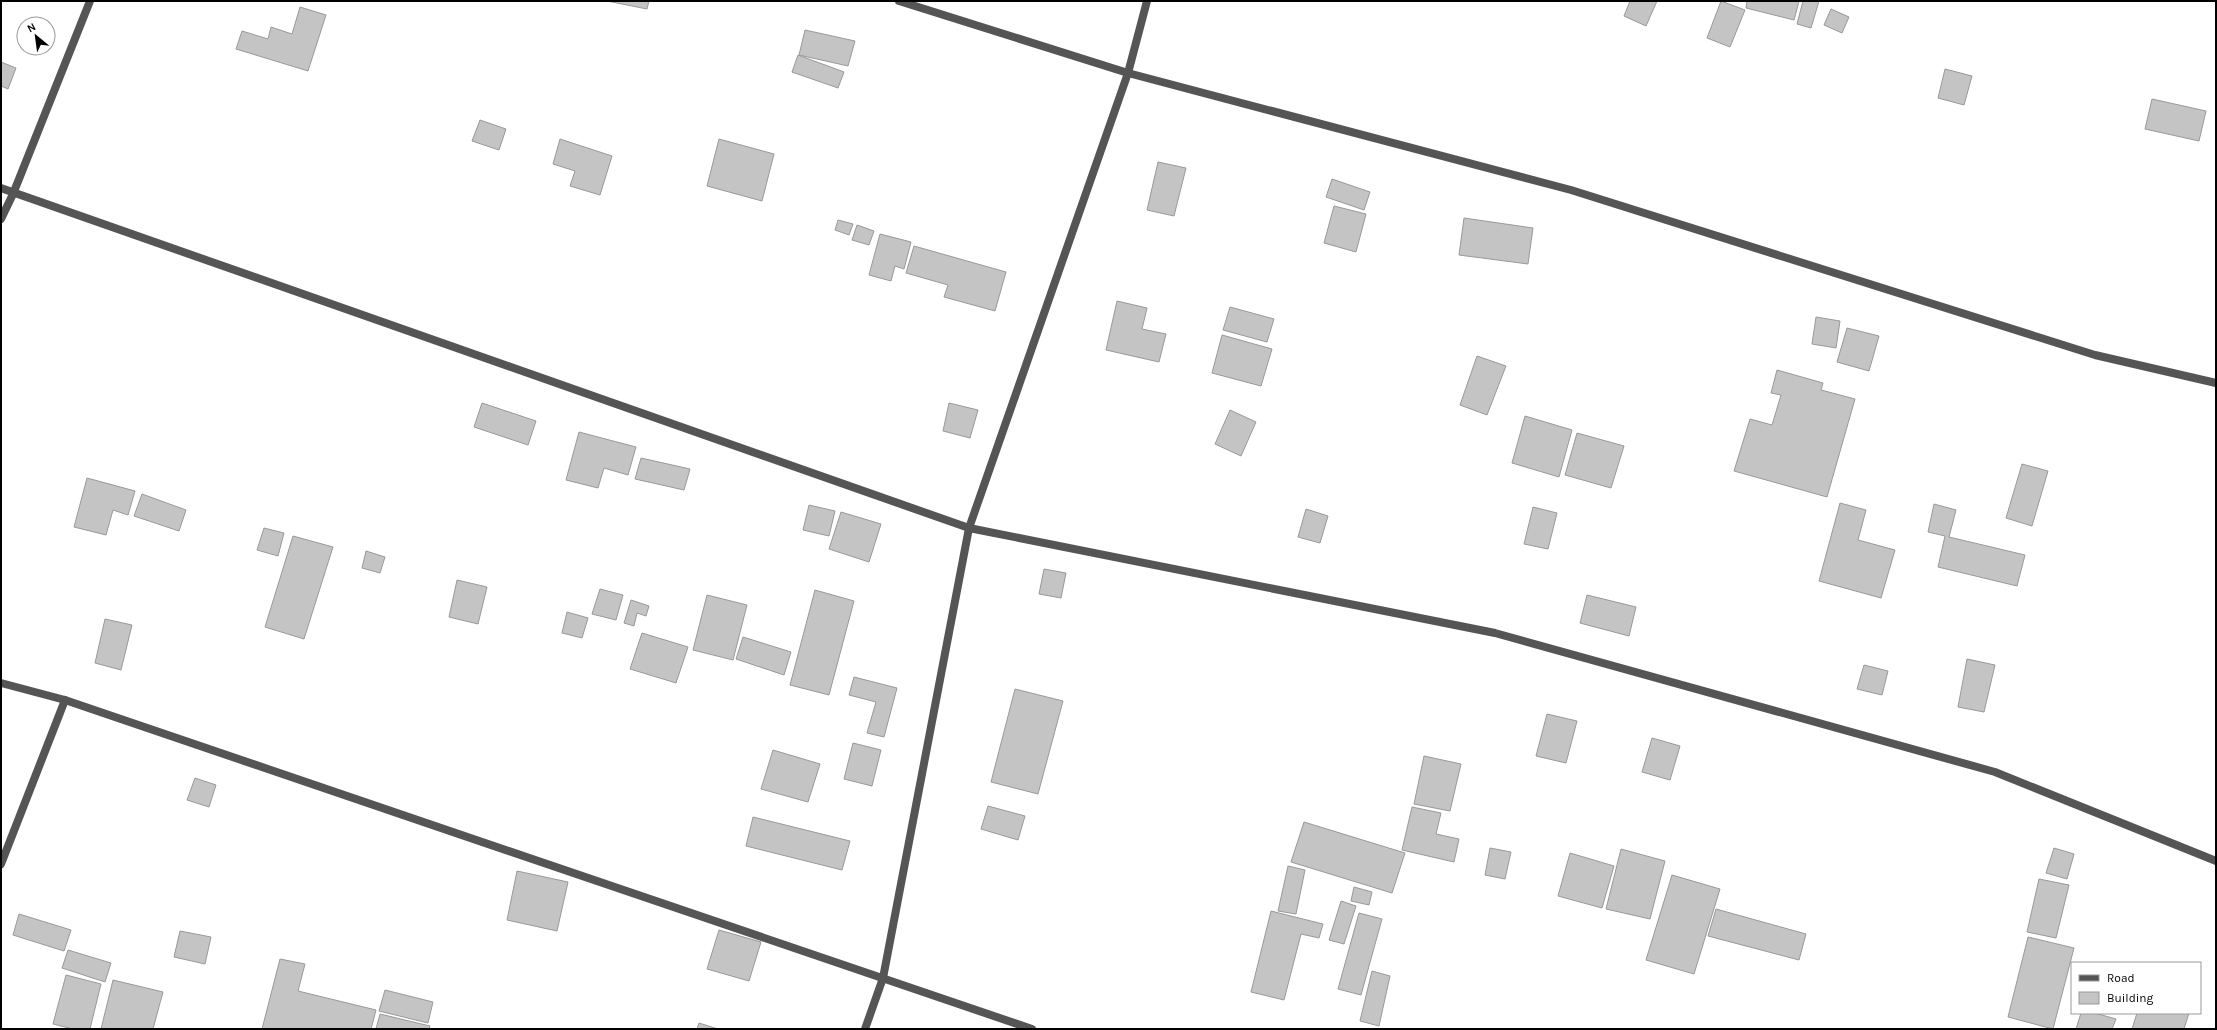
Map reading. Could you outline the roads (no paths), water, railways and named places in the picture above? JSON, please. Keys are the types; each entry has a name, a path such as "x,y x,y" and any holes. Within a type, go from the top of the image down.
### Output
{"street":[{"path":"1,219 13,194 90,1"},
{"path":"899,1 1128,74 1570,190 2095,355 2216,383"},
{"path":"865,1029 883,978 969,528 1128,74 1148,1"},
{"path":"1,188 13,194 969,528 1495,633 1995,772 2216,861"},
{"path":"1,683 65,700 1032,1029"},
{"path":"1,864 65,700"}]}
